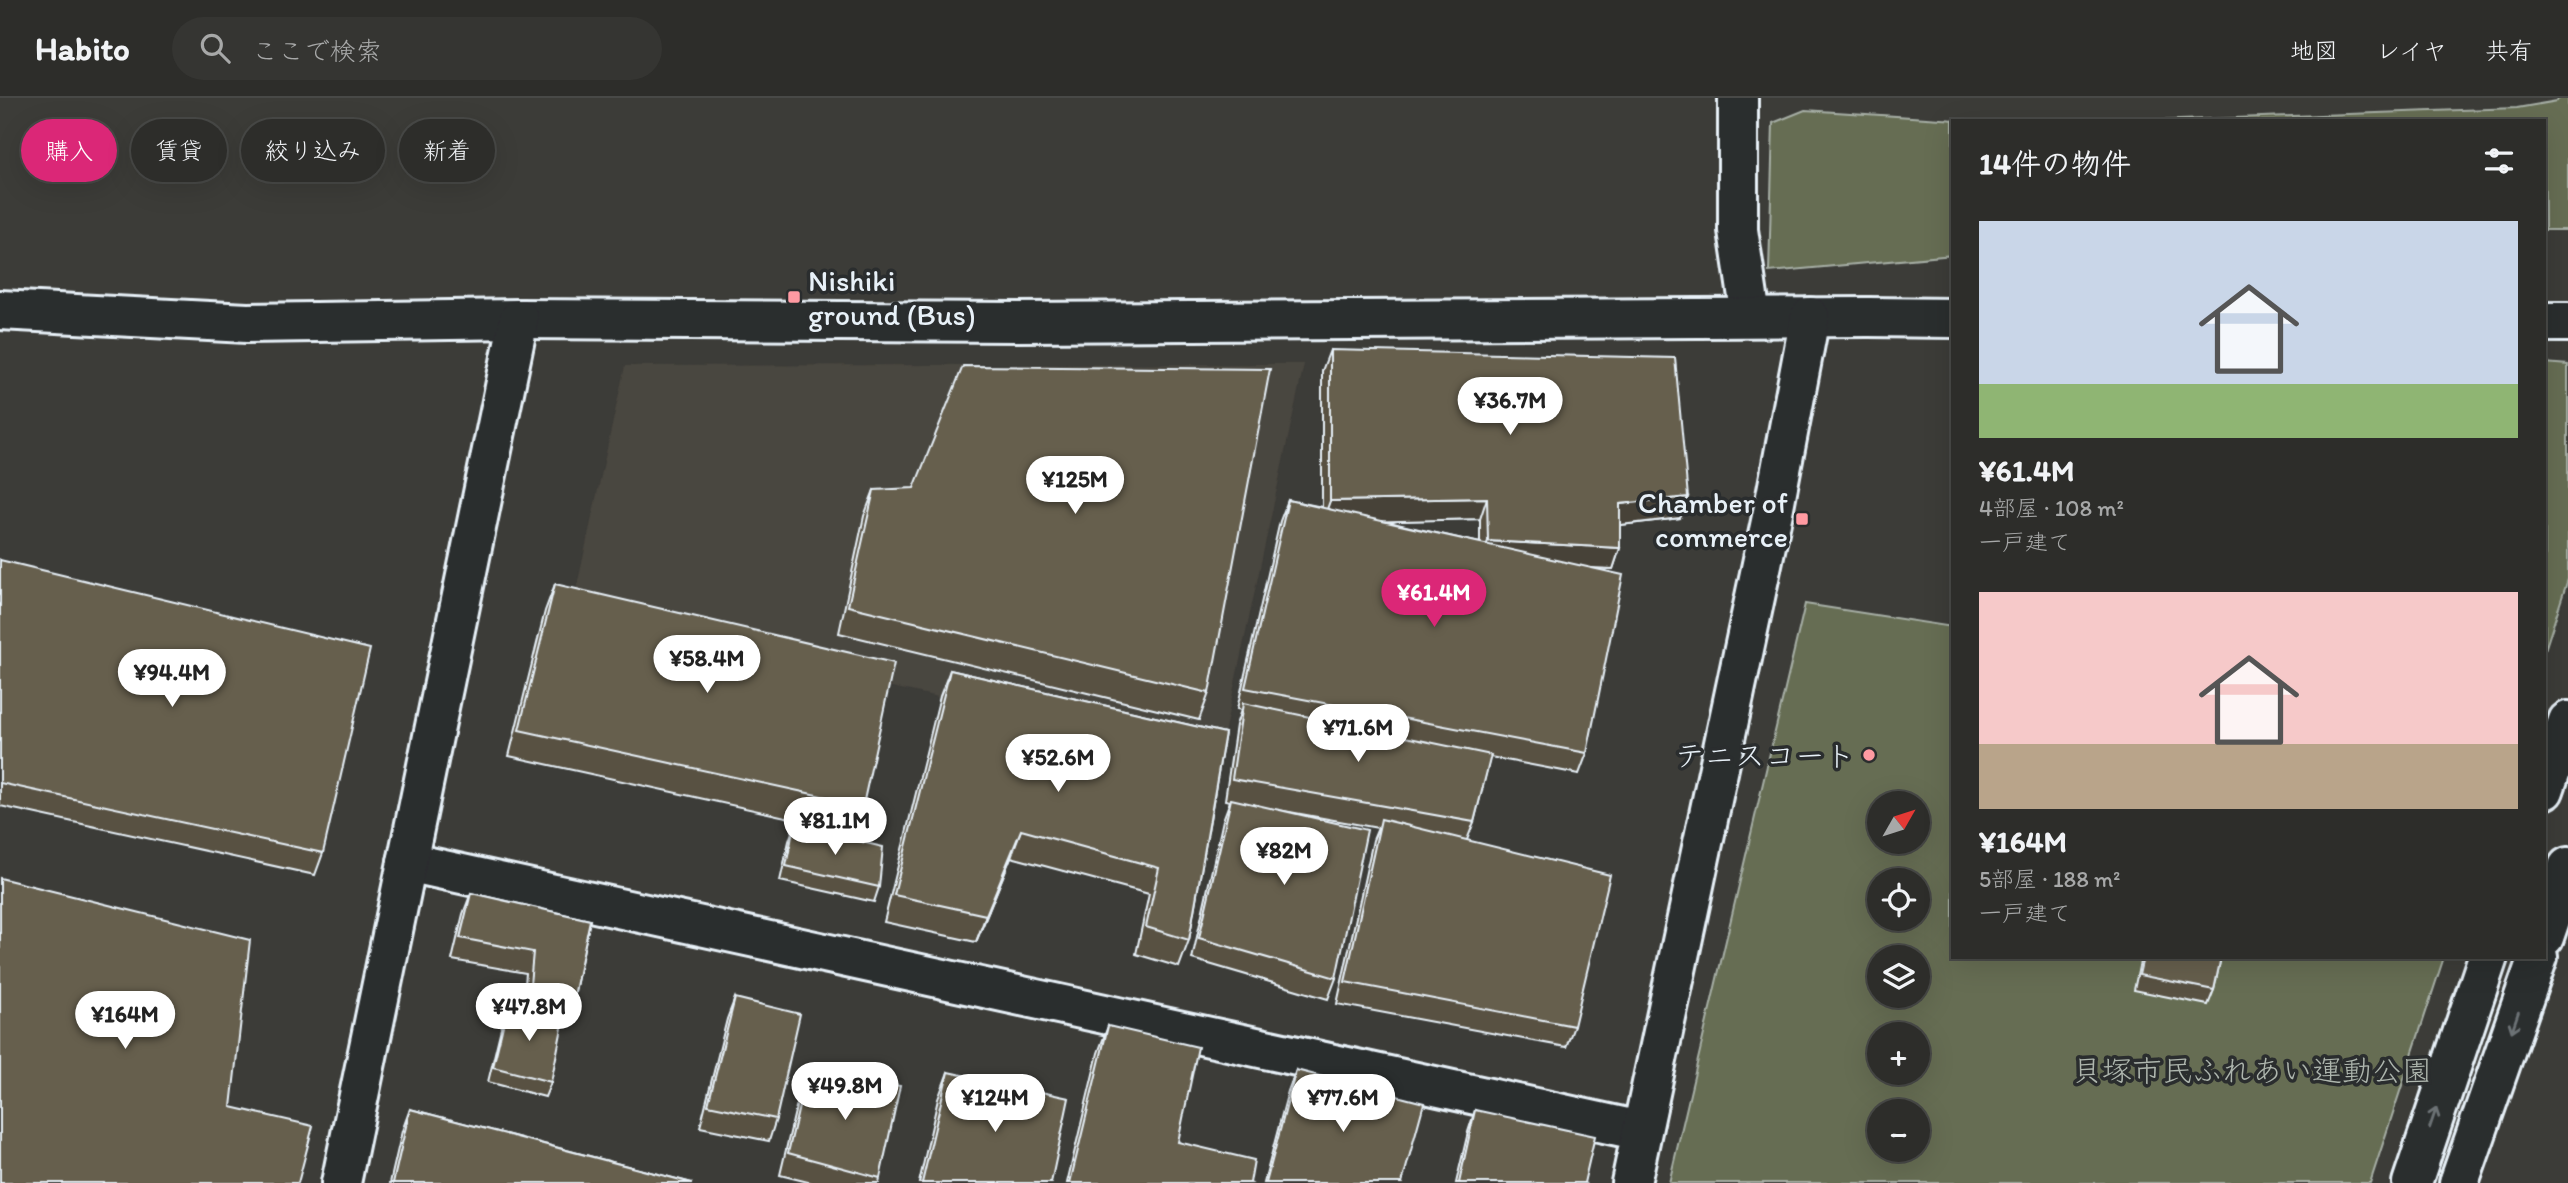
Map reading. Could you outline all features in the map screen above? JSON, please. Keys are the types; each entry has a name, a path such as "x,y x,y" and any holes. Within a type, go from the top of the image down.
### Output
{"street":[{"path":"1738,98 1738,230 1751,317"},
{"path":"0,310 247,323 519,319 1031,322 1951,318"},
{"path":"1631,1183 1773,512 1810,317"},
{"path":"341,1183 519,319"},
{"path":"2546,322 2568,322"},
{"path":"2546,784 2568,721"},
{"path":"407,862 1642,1131"},
{"path":"2546,931 2568,867"},
{"path":"2412,1183 2487,959"},
{"path":"2459,1183 2537,959"}],"shaded area":[{"path":"1304,364 1219,757 570,618 625,366"}],"green space":[{"path":"2558,98 2568,98 2568,230 2546,230 2546,119 2208,119 2517,108 2557,101"},
{"path":"1805,110 1951,120 1951,255 1769,272 1773,123"},
{"path":"2546,363 2568,365 2568,579 2546,647"},
{"name":"貝塚市民ふれあい運動公園","path":"1805,604 1951,627 1951,959 2443,959 2370,1183 1669,1183"}],"building":[{"path":"1330,350 1675,358 1688,497 1620,504 1620,548 1488,541 1487,498 1330,501"},
{"path":"963,366 1270,369 1209,693 848,606 874,490 914,488"},
{"path":"1288,500 1623,575 1587,753 1245,688"},
{"path":"0,560 370,649 323,853 0,783"},
{"path":"555,584 894,663 863,805 519,730"},
{"path":"950,670 1225,733 1189,940 1146,927 1159,868 1021,830 986,915 894,895"},
{"path":"1243,703 1491,755 1474,822 1232,779"},
{"path":"1231,799 1367,830 1336,978 1199,938"},
{"path":"1381,819 1610,875 1574,1026 1345,982"},
{"path":"794,826 883,847 879,887 786,866"},
{"path":"0,878 250,940 231,1107 313,1126 298,1183 0,1183"},
{"path":"471,893 590,920 574,996 530,985 533,952 460,938"},
{"path":"2143,959 2221,959 2214,990 2139,975"},
{"path":"735,998 800,1014 776,1119 708,1105"},
{"path":"508,1005 564,1018 551,1082 493,1067"},
{"path":"1108,1026 1198,1047 1178,1142 1254,1160 1250,1183 1070,1183"},
{"path":"808,1069 900,1086 880,1178 788,1153"},
{"path":"1296,1070 1424,1103 1402,1183 1266,1183"},
{"path":"948,1072 1069,1098 1051,1183 922,1183"},
{"path":"410,1109 692,1183 393,1183"},
{"path":"1475,1110 1595,1136 1584,1183 1459,1183"}],"place":[{"name":"Nishiki ground (Bus)","path":"794,297"},
{"name":"Chamber of commerce","path":"1802,519"},
{"name":"テニスコート","path":"1869,755"}]}
